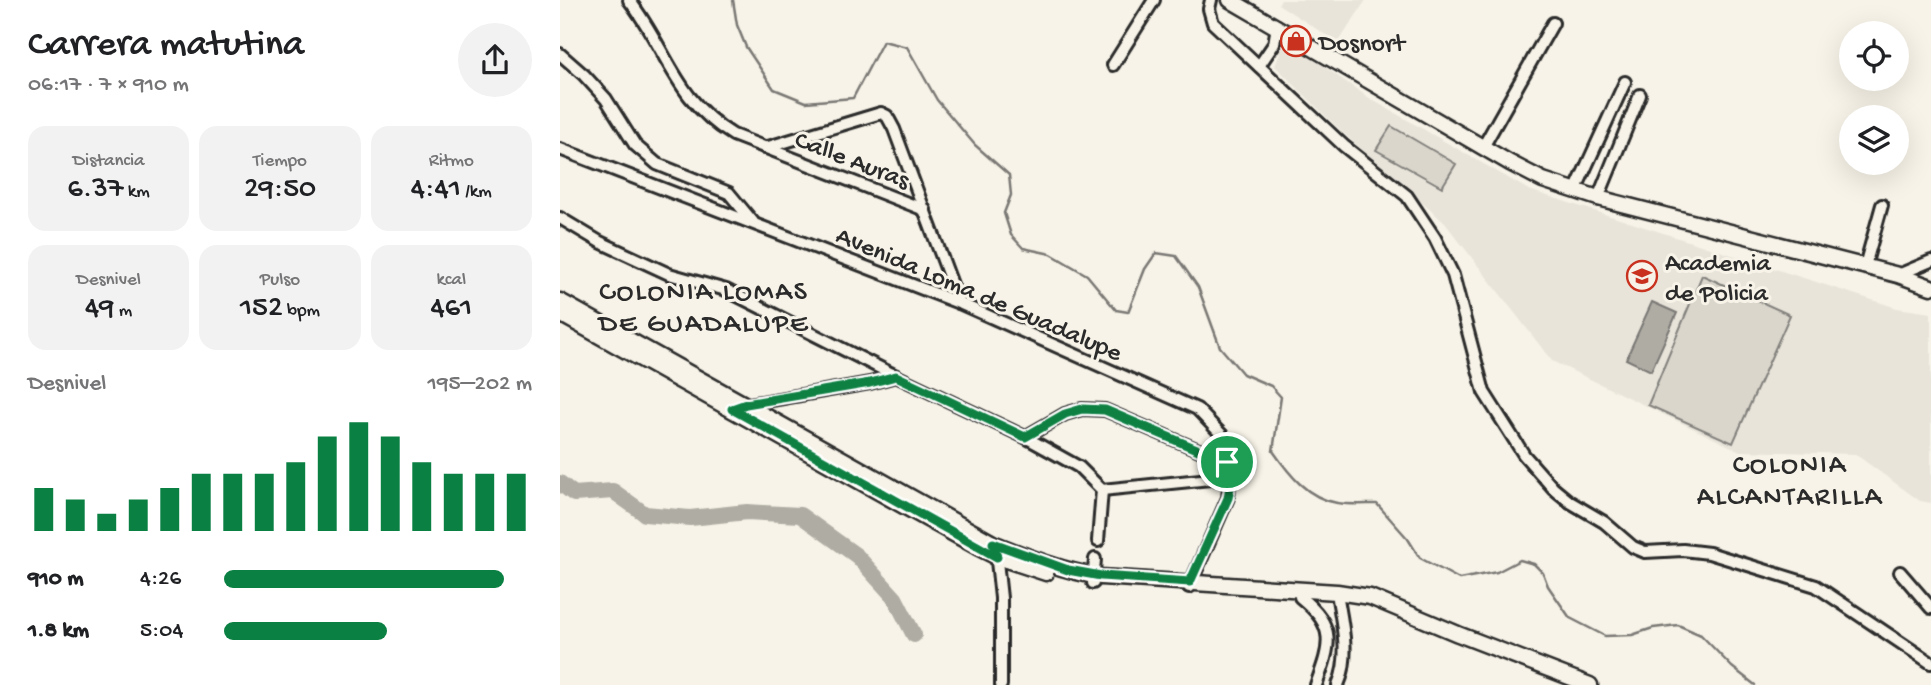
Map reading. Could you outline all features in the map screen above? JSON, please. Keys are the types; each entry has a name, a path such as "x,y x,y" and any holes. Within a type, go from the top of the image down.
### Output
{"main road":[{"path":"1230,0 1543,180 1598,198 1898,275 1931,287"},
{"path":"560,302 995,550 1093,579 1143,587 1190,585 1337,592 1370,597 1590,685"},
{"path":"560,314 739,406"},
{"path":"1190,585 1391,607"}],"street":[{"name":"Calle Auras","path":"629,0 692,103 714,124 733,135 925,210"},
{"path":"1113,65 1154,0"},
{"path":"1210,0 1209,9 1213,23 1344,146 1407,196 1435,238 1453,275 1484,392 1524,455 1553,488 1570,502 1604,522 1633,547 1645,552 1683,550 1709,553 1816,586 1931,663"},
{"path":"1483,146 1553,23"},
{"path":"1259,66 1275,44 1277,26"},
{"path":"560,54 599,91 635,145 657,164 729,193 755,224"},
{"path":"1575,191 1625,82"},
{"path":"1598,198 1640,95"},
{"path":"765,148 881,113 887,116 959,303"},
{"name":"Avenida Loma de Guadalupe","path":"560,149 959,303 1197,409 1222,435 1230,477 1228,498 1190,585"},
{"path":"1865,266 1882,205"},
{"path":"560,218 611,248 668,274 726,290 896,376 1025,437 1079,467 1102,490 1098,541"},
{"path":"1898,275 1931,261"},
{"path":"739,406 896,376"},
{"path":"1025,437 1065,414 1082,409 1105,410 1227,462"},
{"path":"1102,490 1230,477"},
{"path":"995,550 1001,598 1001,685"},
{"path":"1093,579 1096,559"},
{"path":"1900,572 1931,608"},
{"path":"1300,597 1325,622 1328,640 1324,664 1316,685"},
{"path":"1338,600 1345,647 1338,685"},
{"path":"1325,622 1342,622"}],"shaded area":[{"path":"1281,0 1366,0 1338,43 1278,4"},
{"name":"Academia de Policia","path":"1285,39 1369,98 1529,190 1897,308 1931,313 1931,503 1920,501 1855,454 1740,451 1552,361 1445,223 1341,131 1275,66"},
{"path":"1391,126 1456,164 1442,187 1376,150"},
{"path":"1702,275 1790,315 1733,443 1648,405"},
{"path":"1652,302 1677,313 1651,371 1626,359"}],"waterway":[{"path":"733,0 737,25 746,47 774,89 806,102 853,98 883,41 907,47 937,100 975,145 1009,175 1011,195 1004,213 1011,235 1023,248 1051,254 1087,275 1116,310 1128,312 1145,269 1156,253 1176,256 1198,287 1220,347 1243,374 1271,386 1281,397 1273,451 1292,476 1308,490 1337,503 1377,504 1408,539 1420,558 1459,579 1497,572 1520,560 1534,564 1543,573 1548,586 1570,618 1605,636 1632,635 1653,628 1678,625 1701,635 1732,667 1755,685"},
{"path":"560,483 574,494 613,491 645,514 690,518 747,512 800,515 857,556 895,598 914,635"}],"place":[{"name":"Dosnort","path":"1296,41"},
{"name":"Academia de Policia","path":"1642,276"}],"district":[{"name":"COLONIA LOMAS DE GUADALUPE","path":"704,305"},
{"name":"COLONIA ALCANTARILLA","path":"1790,478"}],"route":[{"path":"896,376 1025,437 1065,414 1082,409 1105,410 1227,462 1230,477 1228,498 1190,582 1101,576 1047,564 993,543 997,557 732,409 746,404 870,383 896,376"}]}
